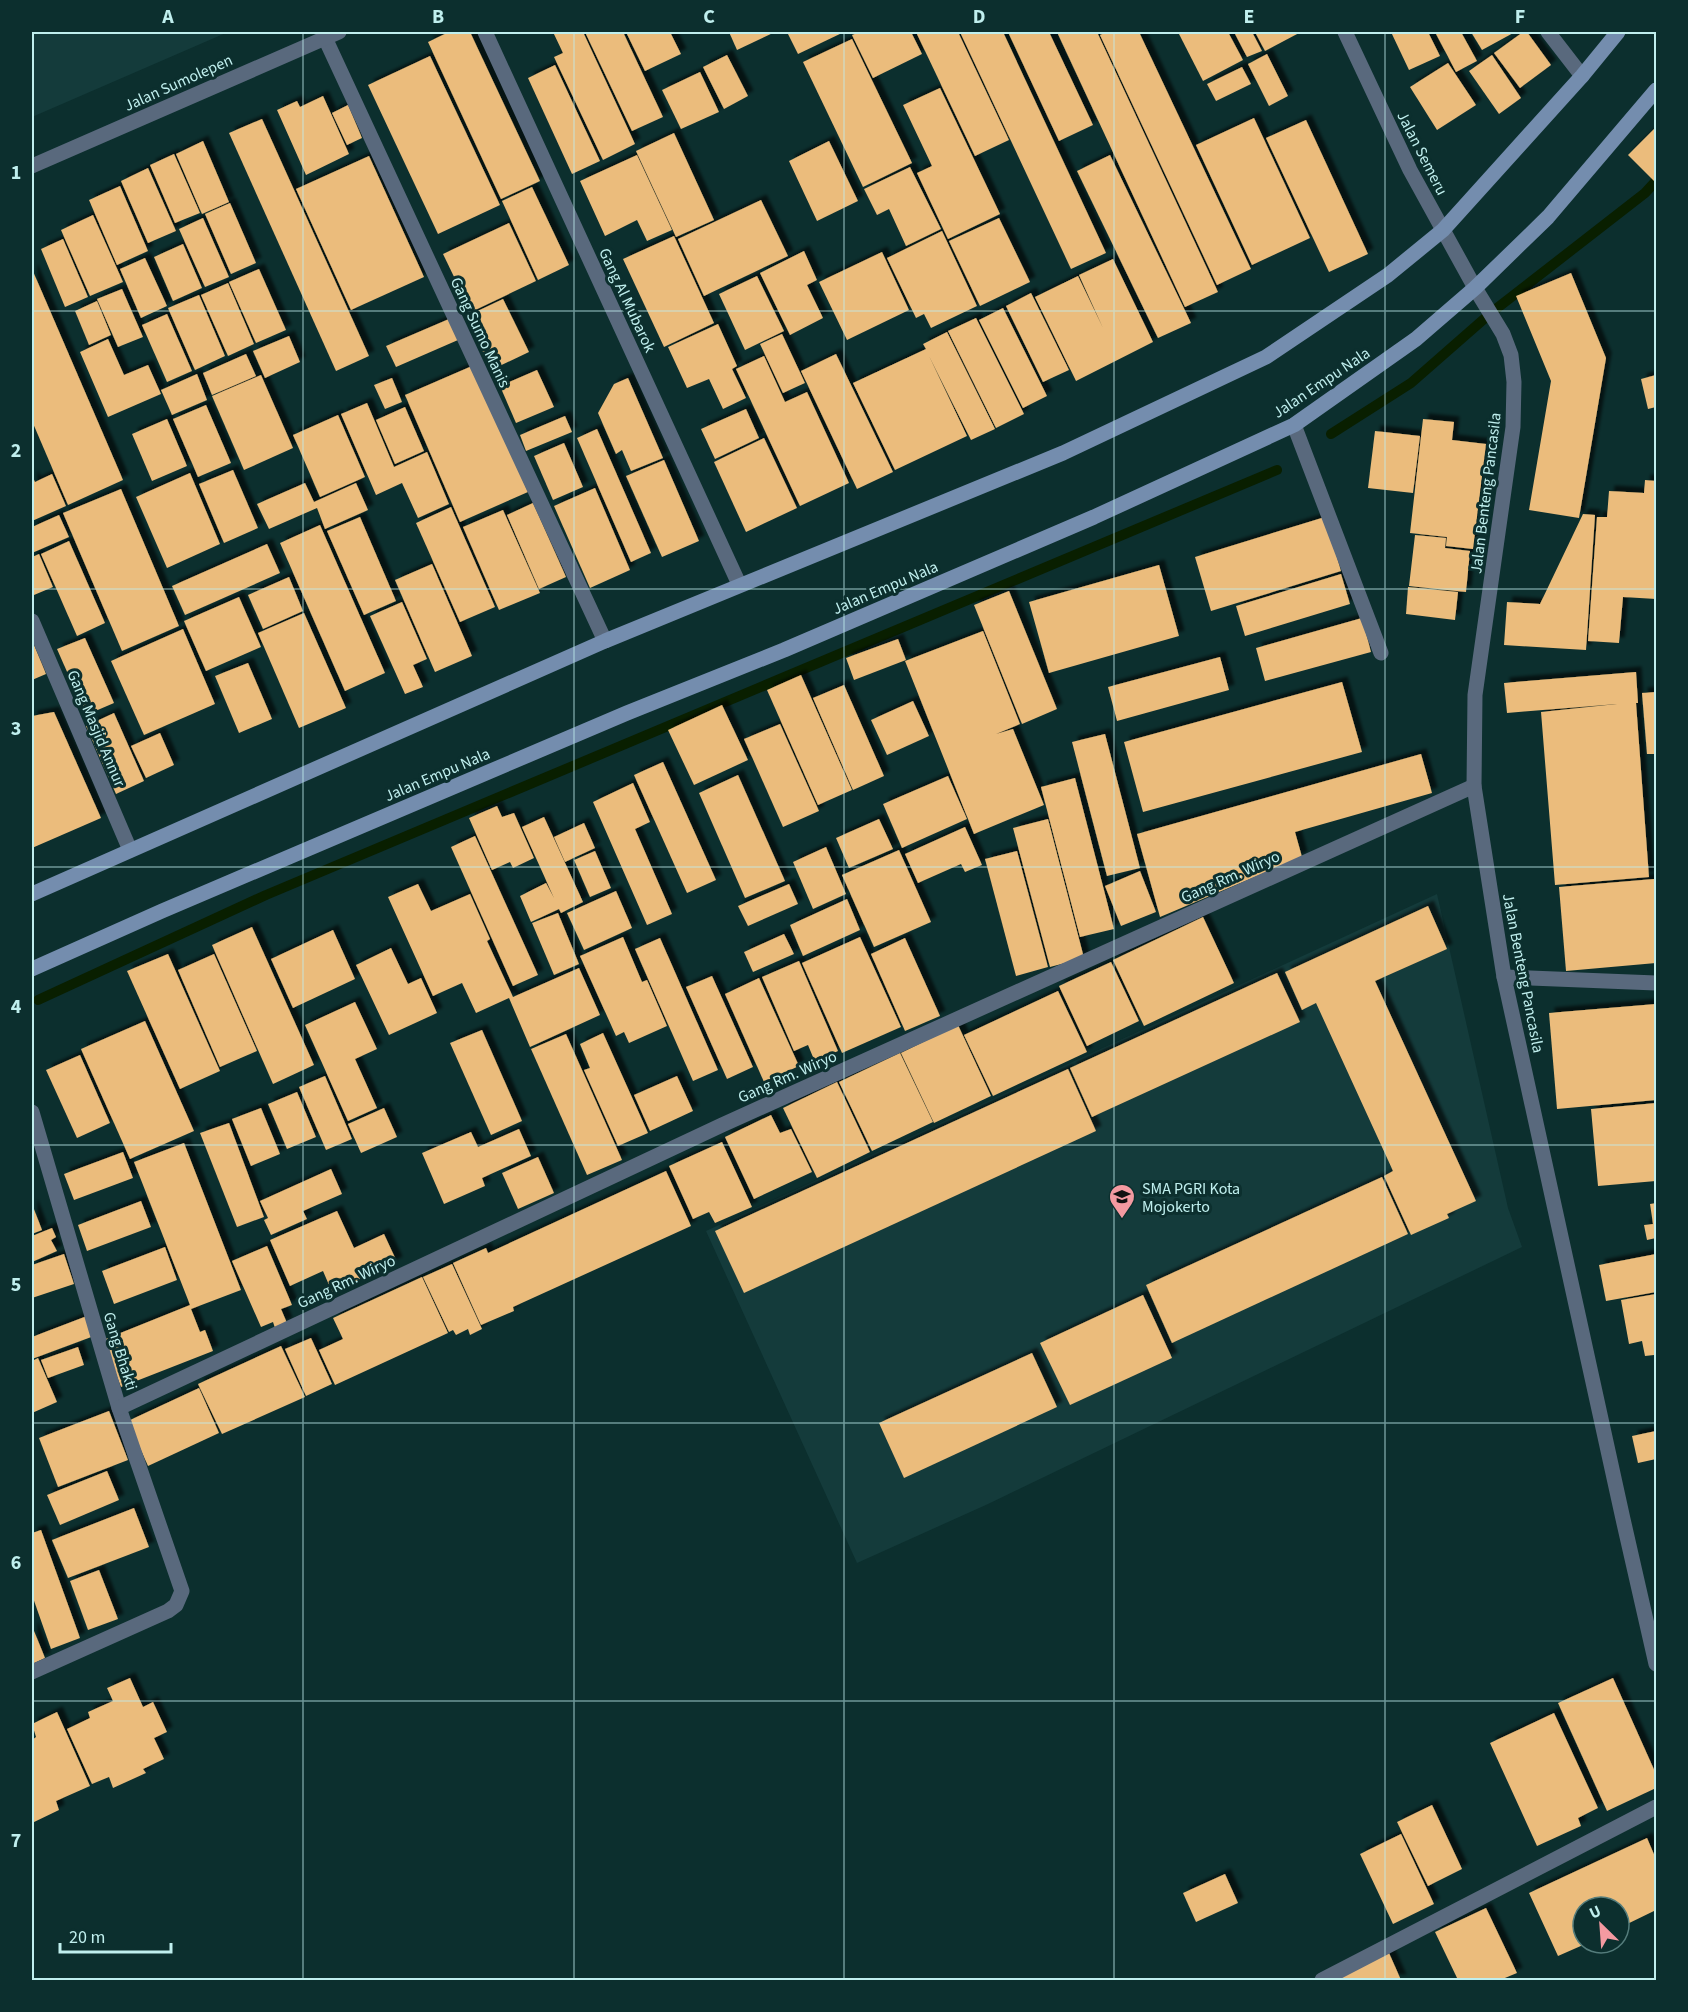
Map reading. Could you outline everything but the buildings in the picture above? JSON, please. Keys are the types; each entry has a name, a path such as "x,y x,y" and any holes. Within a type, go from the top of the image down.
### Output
{"main road":[{"path":"32,894 605,641 739,584 1063,453 1266,357 1388,275 1443,230 1582,76 1618,32"},
{"name":"Jalan Empu Nala","path":"32,969 162,910 627,712 784,650 1083,521 1294,425 1416,339 1475,288 1548,217 1656,90"}],"street":[{"name":"Gang Al Mubarok","path":"485,32 739,584"},
{"name":"Jalan Semeru","path":"1345,32 1410,170 1475,288"},
{"path":"1548,32 1582,76"},
{"name":"Jalan Sumolepen","path":"32,166 332,35"},
{"name":"Gang Sumo Manis","path":"332,35 605,641"},
{"name":"Jalan Benteng Pancasila","path":"1475,288 1497,324 1511,355 1514,382 1514,427 1475,695 1474,786 1504,977 1656,1664"},
{"path":"1294,425 1381,653"},
{"name":"Gang Masjid Annur","path":"32,621 129,850"},
{"name":"Gang Rm. Wiryo","path":"119,1408 722,1125 1474,786"},
{"path":"1504,977 1656,983"},
{"name":"Gang Bhakti","path":"32,1112 119,1408 181,1584 181,1598 168,1611 32,1672"},
{"path":"1322,1980 1656,1807"}],"shaded area":[{"path":"32,32 228,32 32,117"},
{"name":"SMA PGRI Kota Mojokerto","path":"1437,894 1508,1208 1522,1247 988,1504 857,1563 706,1231"}],"waterway":[{"path":"1331,434 1411,383 1492,312 1645,193 1656,181"},
{"path":"38,1000 266,895 1277,470"}],"place":[{"name":"SMA PGRI Kota Mojokerto","path":"1122,1220"}]}
